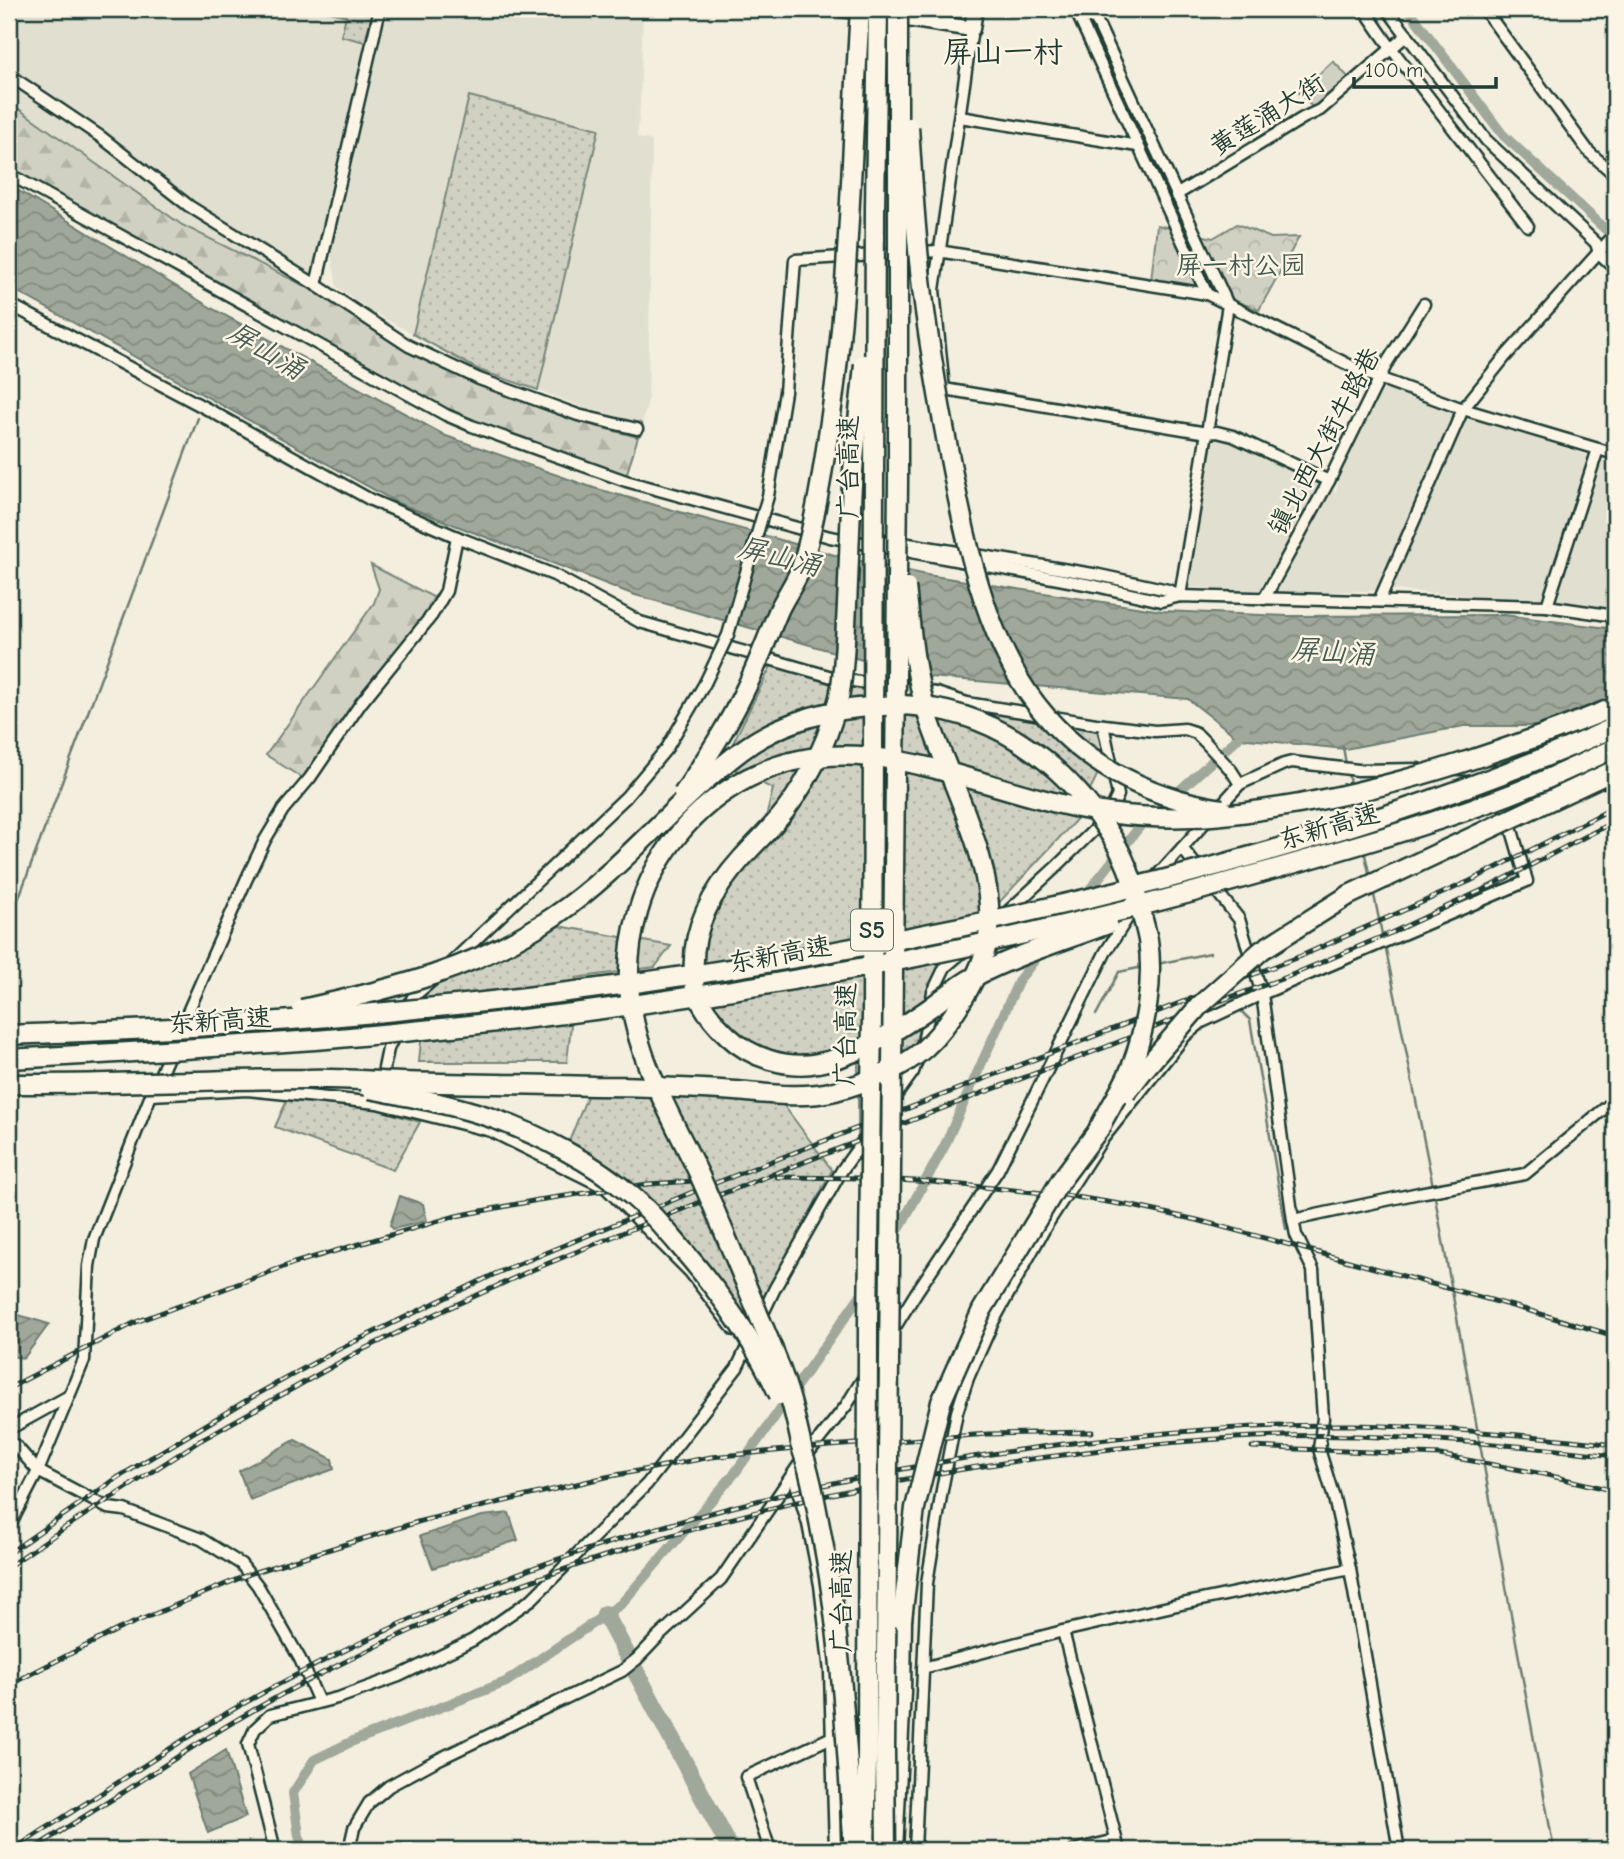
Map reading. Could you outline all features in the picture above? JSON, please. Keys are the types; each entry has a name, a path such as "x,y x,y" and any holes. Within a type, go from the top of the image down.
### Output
{"highway":[{"path":"664,820 704,762 745,691 779,610 802,567 835,395 849,228 860,9"},
{"name":"广台高速","path":"865,1850 878,9"},
{"path":"900,9 919,270 935,383 961,519 981,588 1002,644 1028,693 1049,720 1086,755 1147,789 1180,801 1225,810 1251,811"},
{"name":"广台高速","path":"886,1850 900,9"},
{"path":"875,208 861,408 851,502 847,614 839,695 823,743 797,792 784,812 727,876 707,908 698,930 693,954 695,988 717,1026 749,1052 776,1062 798,1065 819,1063 857,1050 891,1032 970,979 995,967 1180,897"},
{"path":"9,1084 312,1079 641,1086 807,1095 836,1091 864,1081 925,1049 949,1019 975,978 986,950 989,915 978,850 933,731 918,678 901,549 898,482"},
{"path":"223,1025 421,981 475,960 532,930 579,898 741,751 767,734 792,723 842,710 901,705 948,711 978,720 1035,751 1093,808 1117,844 1131,874 1148,942 1150,982 1143,1026 1131,1066 1097,1132"},
{"path":"854,1850 835,1613 818,1514 790,1399 713,1206 648,1067 634,1024 629,976 634,929 640,903 649,882 673,841 698,812 739,783 780,765 835,755 872,756 914,763 1049,802 1103,812 1180,818 1223,816 1335,797 1419,776 1530,740 1615,707"},
{"name":"东新高速","path":"9,1035 223,1025 465,1004 612,986 840,950 1005,917 1240,859 1413,807 1480,783 1615,726"},
{"name":"东新高速","path":"9,1059 237,1046 478,1024 801,978 908,958 1180,897 1405,831 1510,794 1615,748"},
{"path":"893,1850 902,1620 915,1508 941,1402 982,1310 1061,1180 1144,1070 1199,1006 1262,950 1349,895 1615,770"},
{"path":"312,1079 456,1107 490,1117 526,1131 577,1158 614,1182 632,1196 674,1239 736,1316 758,1352 803,1452"}],"street":[{"path":"316,285 380,9"},
{"path":"843,9 972,29"},
{"path":"975,9 934,290 944,389 1207,433 1217,432 1233,436 1329,481"},
{"path":"1075,9 1207,294"},
{"path":"1082,22 1093,12 1107,9"},
{"path":"1364,9 1528,226"},
{"path":"1387,9 1486,140 1596,243 1599,253 1615,268"},
{"path":"1484,9 1589,152 1615,176"},
{"path":"1093,12 1228,304 1180,596"},
{"name":"黄莲涌大街","path":"1176,195 1320,110 1407,34"},
{"path":"9,75 101,137 189,206 409,346 479,379 578,415 637,429"},
{"path":"960,117 1138,146"},
{"path":"9,174 446,415 626,481 830,537 872,538 1099,575 1168,590 1180,596 1547,606 1615,616"},
{"path":"1379,601 1464,409 1504,358 1615,234"},
{"path":"377,1103 388,1049 413,997 471,946 626,797 667,748 705,683 728,635 768,496 785,392 795,260 939,251 1207,294 1379,379 1464,409 1615,454"},
{"path":"9,304 371,500 554,575 640,622 839,679 936,693 967,703 1103,724 1155,731 1185,729 1196,733 1206,743 1231,770 1240,785"},
{"name":"镇北西大街牛路巷","path":"1264,599 1329,481 1388,361 1424,304"},
{"path":"1547,606 1598,449"},
{"path":"9,1527 38,1471 84,1360 89,1266 94,1239 151,1095 265,840 283,810 310,778 361,703 432,615 446,591 457,537"},
{"path":"275,1850 248,1744 255,1729 270,1716 341,1697 399,1676 473,1640 532,1599 647,1484 737,1368 775,1288 842,1170 913,1072 923,1043 933,992 945,967 1055,868 1108,816 1118,795 1103,724"},
{"path":"349,1850 354,1828 369,1803 389,1786 622,1671 721,1579 793,1474 846,1406 915,1293 998,1170 1105,953 1156,875 1240,785 1292,762 1358,770 1494,770 1615,783"},
{"path":"915,1850 927,1583 957,1412 968,1378 994,1320 1046,1226 1101,1141 1185,1036 1202,1022 1262,994 1527,881 1494,770"},
{"path":"1182,848 1239,919 1262,994 1293,1220 1296,1235 1313,1270 1323,1418 1318,1449 1334,1498 1350,1569 1399,1850"},
{"path":"151,1095 247,1090 377,1103 491,1131 606,1188 690,1272 747,1348"},
{"path":"1293,1220 1525,1174 1615,1100"},
{"path":"9,1429 69,1396"},
{"path":"9,1442 16,1446 38,1471 108,1508 124,1510 201,1539 241,1564 258,1586 300,1659 319,1702"},
{"path":"793,1474 808,1524 820,1585 830,1672 835,1850"},
{"path":"923,1668 1063,1631 1350,1569"},
{"path":"1063,1631 1117,1845 1075,1850"},
{"path":"770,1850 747,1777 832,1737"}],"shaded area":[{"path":"9,9 318,9 347,16 341,36 365,42 309,288 182,225 9,102"},
{"path":"387,9 429,15 431,9 643,9 637,137 652,141 648,400 642,423 585,408 538,390 599,129 469,96 413,334 369,310 337,287 331,253"},
{"path":"1380,385 1615,465 1615,607 1394,590 1277,593 1189,587 1213,437 1248,448 1336,492 1343,462"}],"green space":[{"path":"318,9 373,9 365,42 341,36 346,16"},
{"path":"1333,61 1349,78 1315,110 1299,93"},
{"path":"469,96 599,129 538,390 479,370 413,334"},
{"path":"9,102 182,225 309,288 404,349 478,384 576,421 638,437 626,476 474,421 435,404 9,169"},
{"name":"屏一村公园","path":"1237,224 1271,238 1299,237 1259,310 1206,292 1151,281 1157,225 1213,238"},
{"path":"371,565 437,599 302,778 266,755 374,603 379,589"},
{"path":"772,664 828,683 1098,731 1105,759 1075,821 940,966 927,993 915,1045 858,1133 858,1059 777,1056 731,1032 710,1006 700,949 718,899 757,854 773,789 723,763"},
{"path":"559,926 671,946 655,967 576,978 567,1062 419,1062 426,990"},
{"path":"594,1079 779,1099 832,1170 752,1325 684,1235 601,1166 568,1144"},
{"path":"287,1100 376,1109 420,1122 393,1170 275,1127"}],"water":[{"name":"屏山涌","path":"9,185 215,310 446,436 594,488 842,557 927,575 1162,611 1288,616 1504,615 1615,629 1615,741 1574,726 1464,726 1345,749 1238,738 1188,699 918,676 632,594 398,503 9,287"},
{"path":"400,1196 423,1204 427,1221 393,1229 390,1225"},
{"path":"12,1313 49,1324 24,1358 9,1356 9,1319"},
{"path":"295,1440 332,1459 334,1469 250,1500 239,1471"},
{"path":"509,1513 518,1540 433,1568 420,1536 482,1516"},
{"path":"226,1750 246,1817 208,1833 188,1774"}],"waterway":[{"path":"1408,9 1503,135 1615,238"},
{"path":"9,924 198,418"},
{"path":"1063,923 1141,825 1238,738 1245,728"},
{"path":"1343,747 1346,764"},
{"path":"1348,771 1350,785"},
{"path":"1353,798 1356,816"},
{"path":"1364,850 1370,877"},
{"path":"1373,890 1383,939"},
{"path":"1385,945 1433,1186"},
{"path":"873,1276 944,1147 1019,980 1041,952"},
{"path":"1157,964 1210,953"},
{"path":"1096,1015 1119,972 1143,967"},
{"path":"1241,1011 1250,1020 1286,1229"},
{"path":"1434,1192 1554,1850"},
{"path":"304,1850 299,1836 293,1793 314,1760 353,1741 506,1682 621,1604 735,1473 865,1289"},
{"path":"605,1614 731,1850"}],"railway":[{"path":"9,1553 117,1478 254,1396 337,1350 497,1273 695,1191 1301,956 1470,881 1615,807"},
{"path":"9,1566 201,1440 360,1351 440,1312 629,1230 1287,977 1391,933 1491,886 1615,821"},
{"path":"777,1177 932,1182 1064,1195 1132,1206 1294,1246 1615,1336"},
{"path":"9,1388 136,1322 294,1263 456,1216 538,1200 648,1184 710,1180"},
{"path":"13,1850 217,1719 359,1643 525,1571 607,1543 735,1506 875,1474 1016,1450 1172,1432 1352,1425 1484,1432 1615,1445"},
{"path":"9,1685 119,1629 252,1573 421,1521 606,1477 711,1457 817,1447 988,1434 1092,1432"},
{"path":"32,1850 236,1721 307,1681 392,1639 478,1601 557,1572 717,1522 831,1494 947,1472 1136,1446 1209,1440 1319,1435 1389,1437 1486,1443 1615,1456"},
{"path":"1252,1447 1440,1455 1543,1474 1615,1491"}],"district":[{"name":"屏山一村","path":"1003,52"}]}
